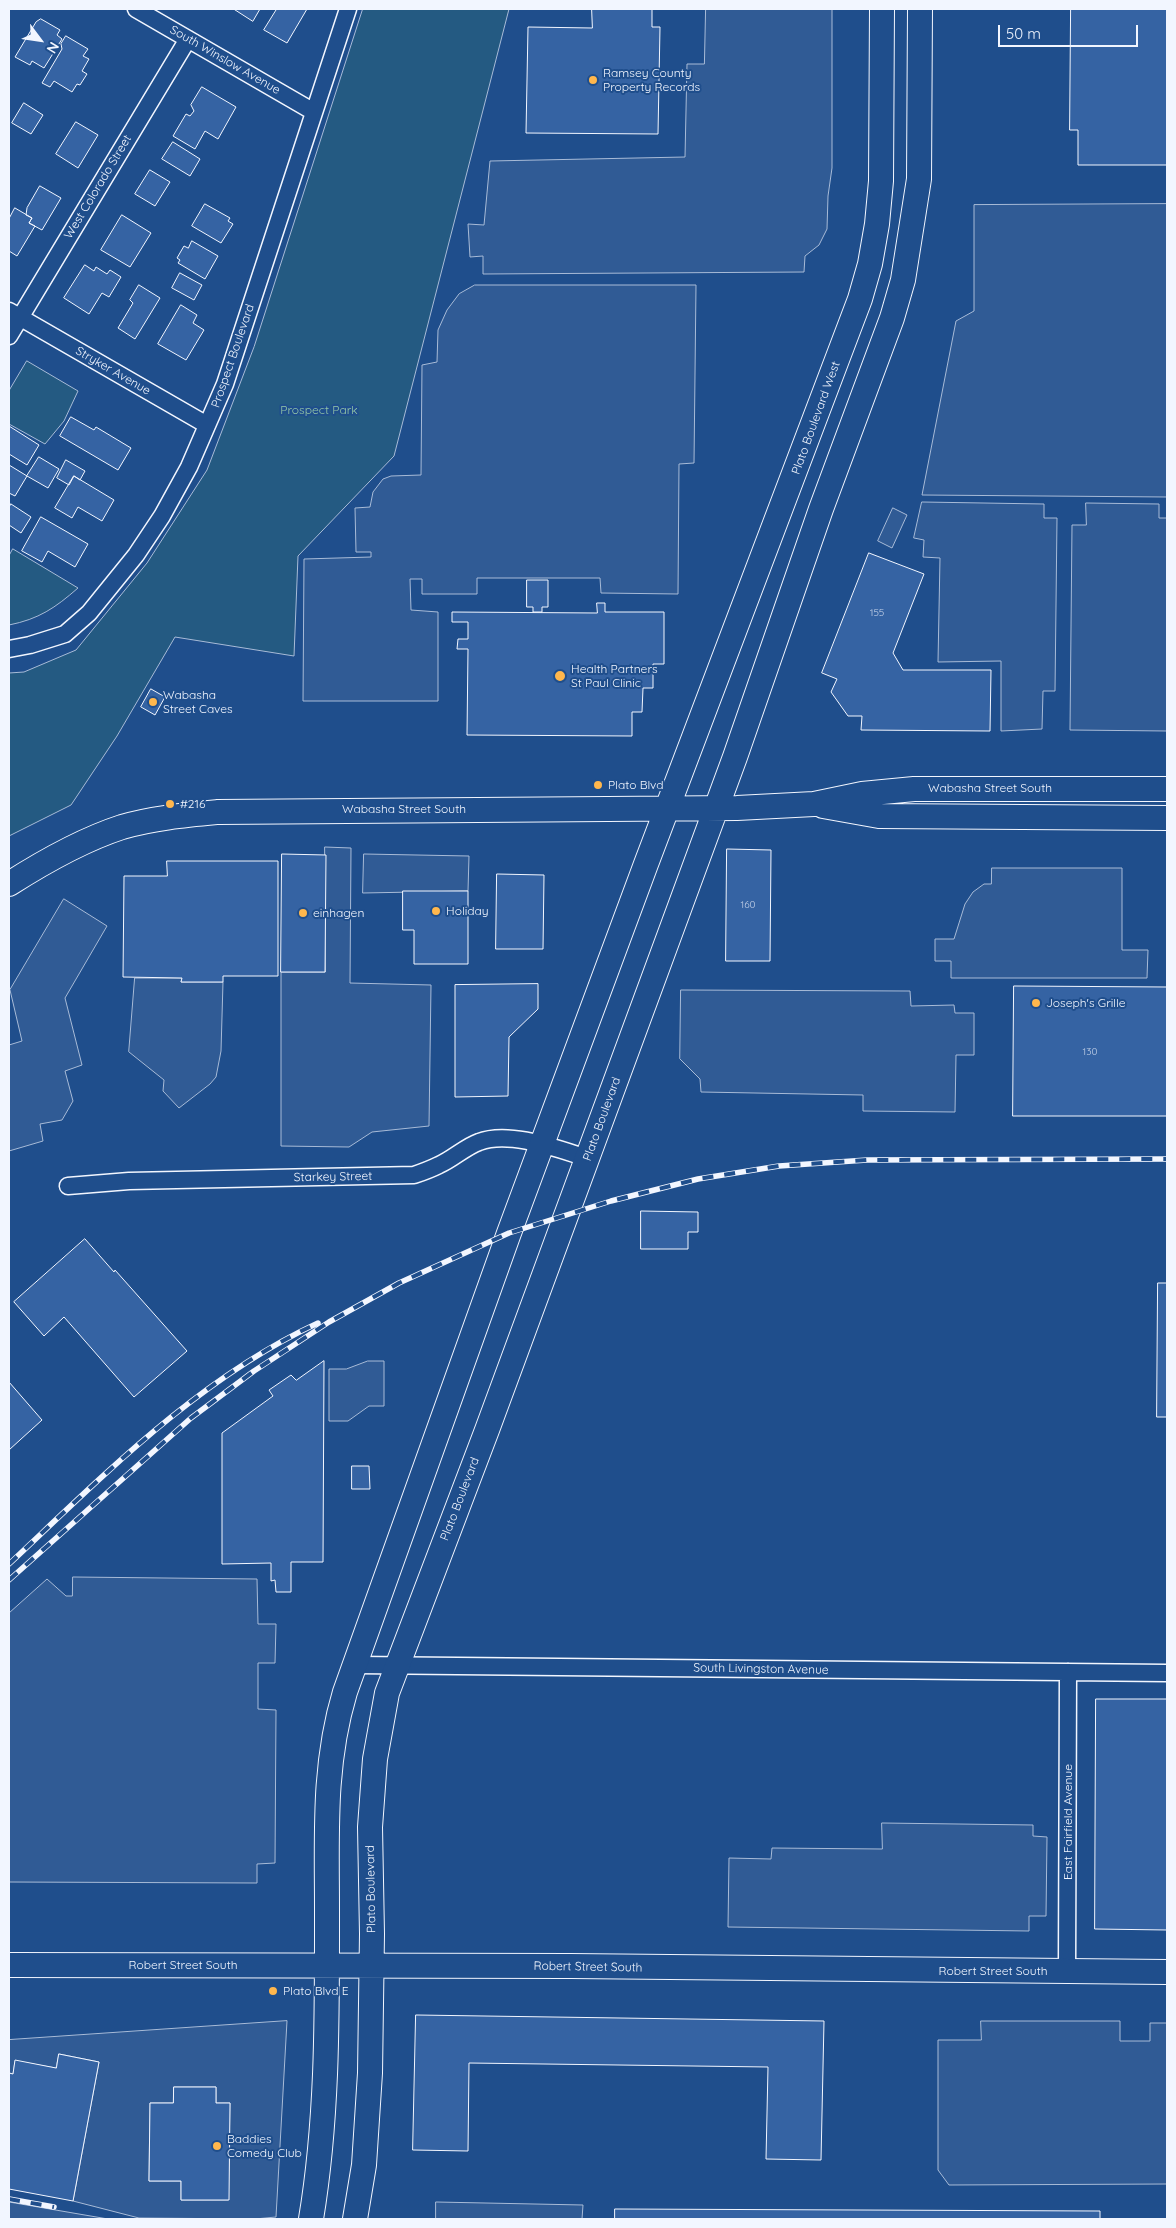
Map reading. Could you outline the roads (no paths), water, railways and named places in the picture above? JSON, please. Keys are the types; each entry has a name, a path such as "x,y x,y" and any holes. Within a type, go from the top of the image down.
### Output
{"main road":[{"name":"Plato Boulevard West","path":"666,809 860,299 870,264 877,224 881,181 882,9"},
{"path":"716,808 904,280 919,179 920,9"},
{"name":"Wabasha Street South","path":"9,884 63,852 123,827 187,815 218,812 716,808 814,804 879,792 914,789 1167,789"},
{"name":"Wabasha Street South","path":"814,804 879,816 1167,818"},
{"name":"Plato Boulevard","path":"355,2219 364,2165 369,2096 371,1966 370,1827 372,1789 379,1728 387,1693 396,1664 487,1430 716,808"},
{"path":"311,2219 320,2160 324,2100 327,1966 327,1826 331,1754 335,1726 509,1234 666,809"},
{"name":"Robert Street South","path":"9,1965 1167,1972"}],"street":[{"name":"South Winslow Avenue","path":"136,9 314,112"},
{"name":"Prospect Boulevard","path":"9,649 30,645 65,634 89,613 136,555 162,516 188,467 225,384 348,9"},
{"name":"West Colorado Street","path":"9,336 14,314 188,39"},
{"name":"Stryker Avenue","path":"14,314 207,425"},
{"name":"Starkey Street","path":"68,1186 129,1181 414,1175 439,1165 478,1142 505,1138 543,1145 587,1158"},
{"name":"South Livingston Avenue","path":"356,1665 1167,1673"},
{"name":"East Fairfield Avenue","path":"1067,1972 1068,1672"}],"railway":[{"path":"9,1580 191,1418 254,1371 329,1322 399,1283 509,1233 611,1201 698,1179 779,1166 867,1160 1167,1159"},
{"path":"9,1564 117,1463 193,1400 233,1371 274,1345 318,1323"},
{"path":"9,2199 54,2207"}],"place":[{"name":"Ramsey County Property Records","path":"593,80"},
{"name":"Health Partners St Paul Clinic","path":"560,676"},
{"name":"Wabasha Street Caves","path":"153,702"},
{"name":"Plato Blvd","path":"598,785"},
{"name":"#216","path":"170,804"},
{"name":"Holiday","path":"436,911"},
{"name":"einhagen","path":"303,913"},
{"name":"Joseph's Grille","path":"1036,1003"},
{"name":"Plato Blvd E","path":"273,1991"},
{"name":"Baddies Comedy Club","path":"217,2146"}],"park label":[{"name":"Prospect Park","path":"319,410"}]}
